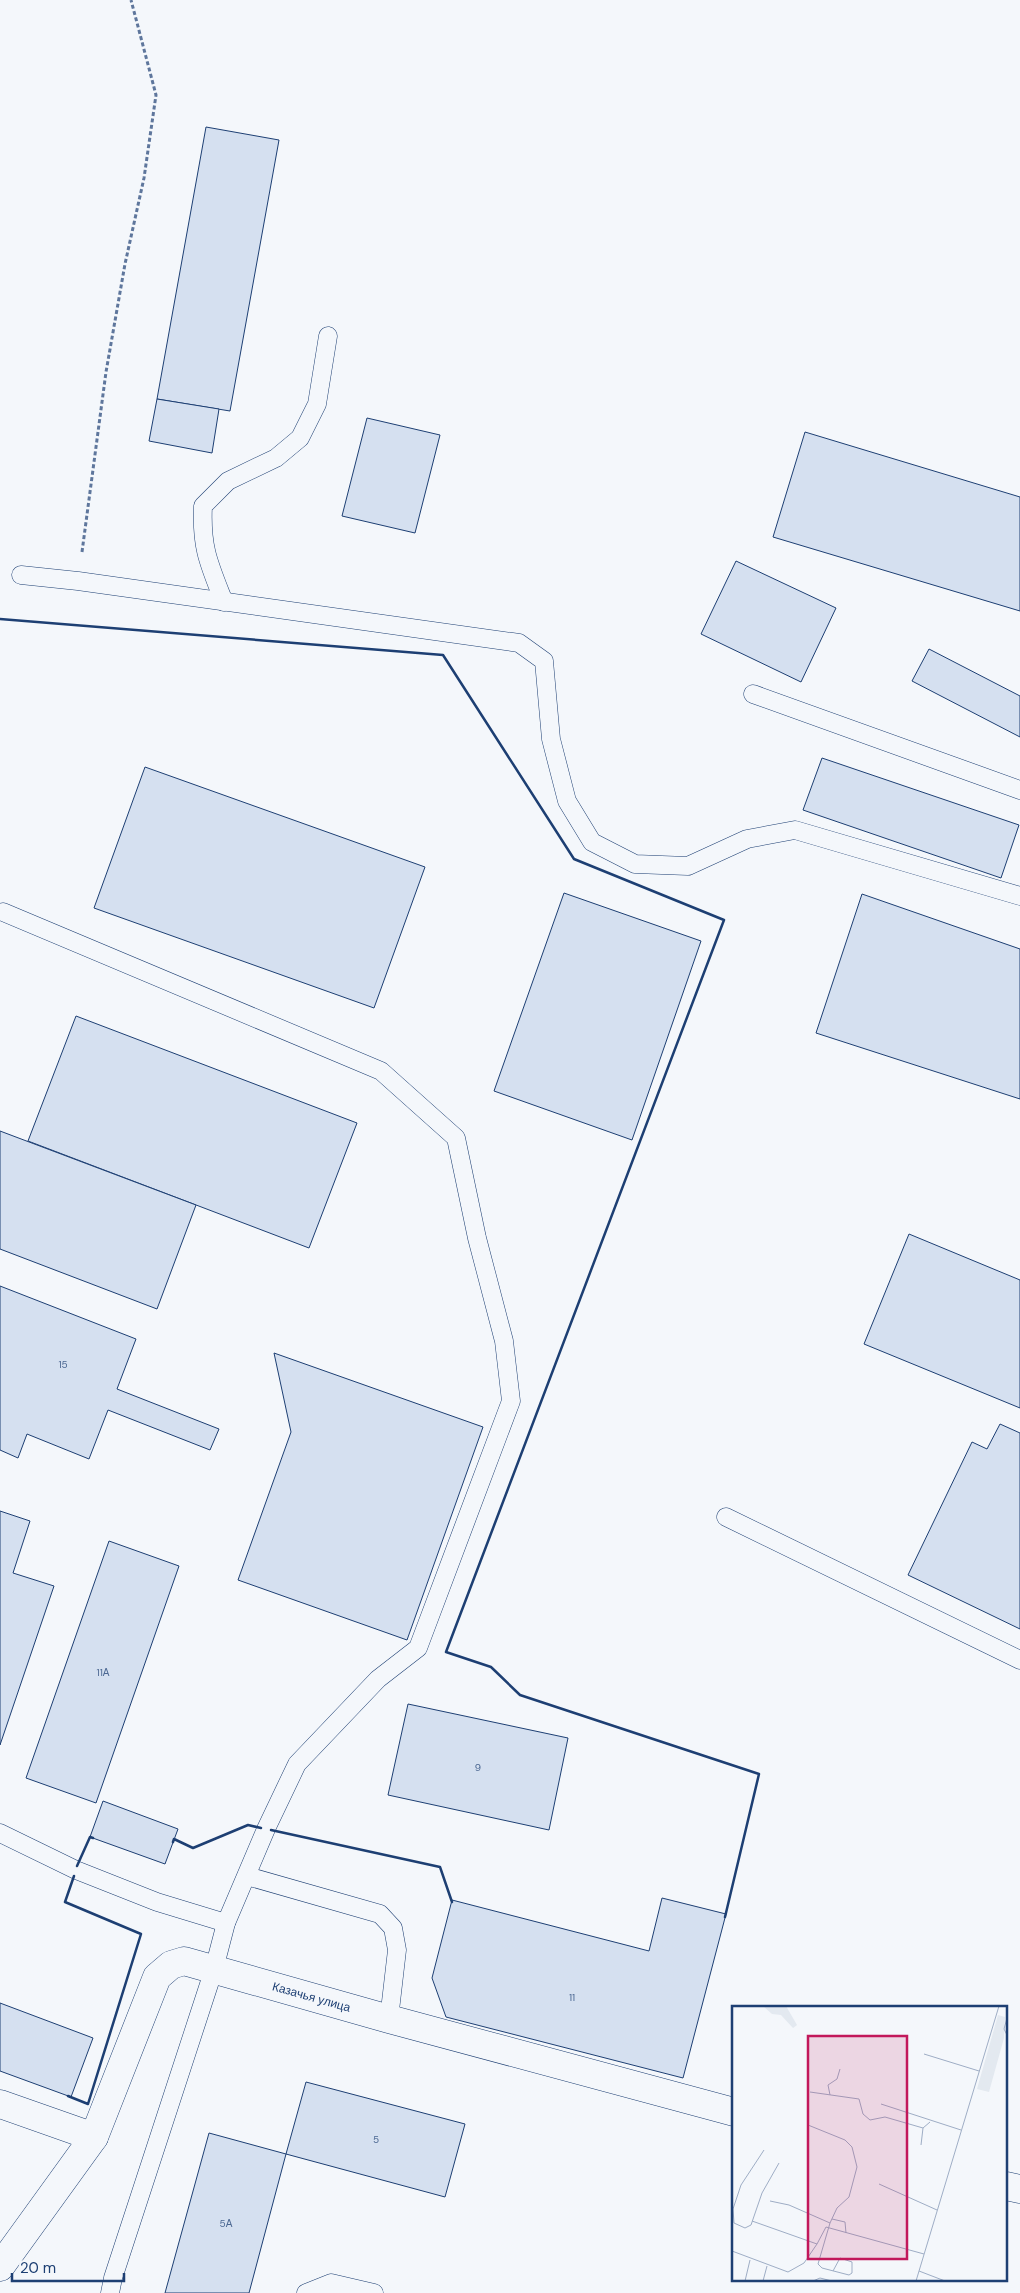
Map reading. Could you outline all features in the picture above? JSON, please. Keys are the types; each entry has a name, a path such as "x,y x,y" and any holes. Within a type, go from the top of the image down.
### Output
{"street":[{"name":"Казачья улица","path":"0,2267 94,2137 157,1977 171,1965 184,1961 389,2019 732,2111"},
{"path":"0,2104 94,2137"}],"lane":[{"path":"224,602 205,553 202,533 203,506 228,481 276,458 300,438 318,404 328,336"},
{"path":"21,575 78,581 519,643 544,661 551,739 567,801 592,842 635,864 688,866 747,839 795,830 1020,896"},
{"path":"753,694 1020,790"},
{"path":"2,912 382,1071 456,1138 477,1238 504,1341 511,1401 418,1648 378,1679 297,1764 266,1829 226,1923 214,1969 113,2278 110,2293"},
{"path":"726,1517 1020,1660"},
{"path":"0,1833 76,1870 156,1902 226,1923"},
{"path":"247,1876 380,1914 393,1928 397,1950 389,2019"},
{"path":"306,2293 332,2283 374,2293"}],"path":[{"path":"78,581 106,372 144,178 156,95 130,0"}],"building":[{"path":"206,127 279,140 230,411 157,399"},
{"path":"157,399 219,409 212,453 149,441"},
{"path":"367,418 440,435 415,533 342,516"},
{"path":"805,432 1020,497 1020,611 773,537"},
{"path":"736,561 836,608 801,682 701,634"},
{"path":"929,649 1020,696 1020,737 912,681"},
{"path":"822,758 1019,825 1001,878 803,810"},
{"path":"145,767 425,867 374,1008 94,908"},
{"path":"564,893 701,941 632,1140 494,1091"},
{"path":"862,894 1020,949 1020,1099 816,1033"},
{"path":"76,1016 357,1123 309,1248 28,1141"},
{"path":"0,1131 196,1205 157,1309 0,1249"},
{"path":"909,1234 1020,1280 1020,1408 864,1344"},
{"path":"0,1286 136,1339 117,1389 219,1429 210,1450 108,1410 89,1459 27,1434 18,1458 0,1450"},
{"path":"274,1353 483,1427 407,1640 238,1580 291,1432"},
{"path":"1000,1424 1020,1433 1020,1629 908,1575 972,1442 987,1449"},
{"path":"0,1511 30,1521 13,1573 54,1586 0,1745"},
{"path":"109,1541 179,1566 96,1803 26,1778"},
{"path":"408,1704 568,1738 549,1830 388,1795"},
{"path":"103,1801 178,1829 165,1864 90,1837"},
{"path":"662,1898 726,1914 683,2078 446,2017 432,1978 452,1900 649,1951"},
{"path":"0,2003 93,2038 71,2097 0,2071"},
{"path":"306,2082 465,2124 445,2197 286,2154"},
{"path":"209,2133 286,2154 249,2293 165,2293"}],"wall":[{"path":"0,619 443,655 574,859 724,920 446,1652 491,1667 520,1695 759,1774 725,1917"},
{"path":"173,1842 174,1839 193,1848 248,1825 261,1828"},
{"path":"271,1830 440,1867 452,1902"},
{"path":"77,1866 90,1837 93,1838"},
{"path":"68,2096 88,2104 141,1934 65,1902 74,1876"}]}
